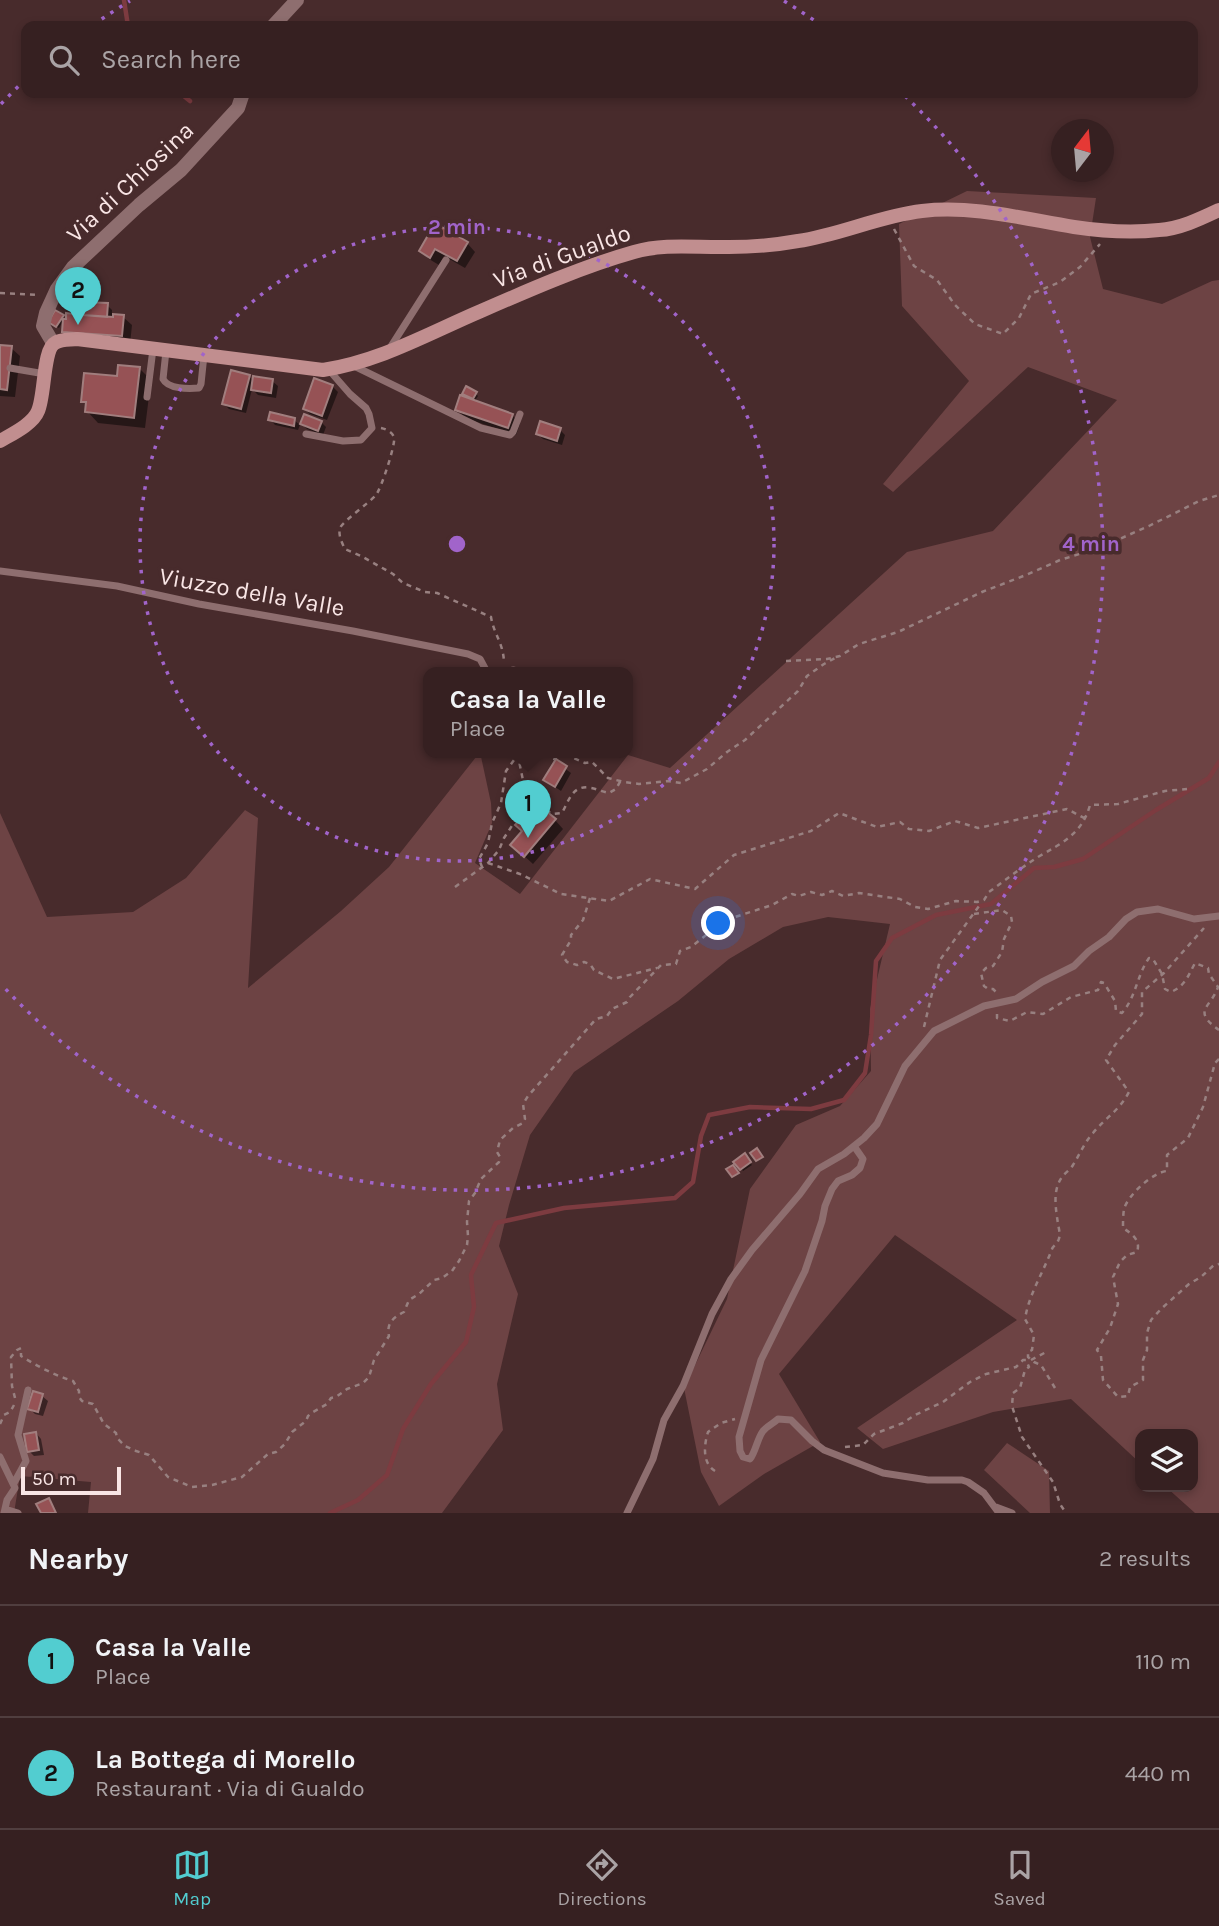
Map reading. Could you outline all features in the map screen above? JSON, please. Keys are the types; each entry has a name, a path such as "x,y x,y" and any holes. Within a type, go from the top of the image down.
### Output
{"street":[{"path":"278,21 297,0"},
{"name":"Via di Chiosina","path":"53,343 43,326 54,296 73,267 190,160 238,108 241,98"},
{"name":"Via di Gualdo","path":"53,343 76,339 328,370 386,354 551,281 635,252 667,246 730,247 796,242 887,217 923,211 1006,214 1076,228 1116,231 1161,230 1197,221 1219,210"},
{"path":"0,441 32,420 38,411 45,384 48,354 53,343"}],"lane":[{"path":"386,354 446,260"},
{"path":"159,350 163,379 168,386 199,388 204,355"},
{"path":"147,397 159,350"},
{"path":"351,365 481,428 510,435 520,414"},
{"path":"10,368 45,374"},
{"path":"306,435 343,441 361,440 372,428 366,408 349,394 328,370"},
{"name":"Viuzzo della Valle","path":"0,571 117,586 199,604 353,631 468,654 480,659 484,667"},
{"path":"627,1513 653,1459 664,1420 683,1386 712,1314 731,1279 818,1169 854,1146 877,1124 905,1066 934,1031 984,1006 1016,999 1074,966 1137,912 1158,909 1194,919 1216,916"},
{"path":"854,1146 863,1159 860,1168 838,1181 832,1189 805,1271 761,1360 739,1437 740,1451 743,1457 750,1459 764,1430 778,1419 791,1420 824,1450 883,1473 928,1480 968,1482 984,1493 998,1510 1012,1513"},
{"path":"14,1483 26,1461 18,1434 27,1390"},
{"path":"0,1457 14,1483 14,1491 4,1511 18,1513"}],"path":[{"path":"887,217 914,266 937,280 955,305 975,324 1003,334 1019,318 1031,294 1060,282 1080,267 1098,246 1116,231"},
{"path":"0,293 54,296"},
{"path":"371,424 386,430 395,441 379,491 354,516 345,520 341,527 339,535 345,549 361,555 403,583 425,592 443,595 491,617 493,628 503,647 504,662"},
{"path":"573,758 585,764 592,762 608,778 625,782 681,783 707,769 745,740 798,691 807,677 859,644 898,632 982,592 1060,560 1099,548 1199,501 1219,495"},
{"path":"786,662 840,656"},
{"path":"482,867 479,859 488,843 492,822 501,803 506,771 515,758"},
{"path":"519,758 525,790 530,799 552,814 562,813 575,791 590,788 609,793 616,789 621,780"},
{"path":"0,1424 4,1415 10,1412 14,1405 11,1357 21,1348 21,1356 35,1366 73,1381 82,1401 93,1404 104,1423 116,1433 125,1446 149,1455 168,1477 176,1482 192,1487 242,1477 268,1454 285,1444 292,1432 313,1412 323,1407 331,1398 359,1386 369,1377 374,1360 388,1336 387,1331 393,1317 404,1312 409,1300 434,1280 452,1271 459,1261 467,1245 469,1201 481,1179 499,1162 497,1152 500,1140 523,1123 523,1104 528,1096 596,1019 607,1016 612,1009 627,1002 661,965 676,964 680,951 691,947 735,917 772,905 792,894 799,896 811,892 822,895 832,891 843,896 859,893 900,899 915,907 928,909 956,901 984,900 989,892 1026,865 1071,837 1086,819 1090,805 1118,804 1166,791 1187,789"},
{"path":"455,887 488,863 530,799"},
{"path":"488,863 520,874 561,894 608,901 650,879 695,889 734,855 811,831 839,813 877,827 900,822 909,829 929,831 955,821 978,828 1067,809 1086,819"},
{"path":"590,898 583,920 570,935 572,940 563,952 567,962 577,965 586,962 594,970 613,979 658,968"},
{"path":"924,1042 940,960 974,914 979,906 977,902"},
{"path":"974,914 1002,910 1011,916 1012,922 1004,939 1002,952 993,966 981,973 984,986 993,989 997,994 994,998 997,1018 1010,1021 1027,1012 1043,1014 1071,997 1098,989 1101,982 1115,1002 1116,1011 1122,1013 1136,990 1142,969 1149,958 1156,962 1165,989 1171,992 1186,981 1195,963 1208,968 1218,990 1207,1004 1204,1016 1219,1030"},
{"path":"1066,1513 1053,1482 1026,1445 1012,1406 1013,1393 1020,1388 1025,1370 1029,1367 1028,1353 1032,1350 1034,1335 1025,1320 1030,1295 1050,1259 1053,1246 1059,1241 1055,1199 1059,1183 1073,1166 1092,1134 1118,1110 1129,1093 1106,1060 1115,1045 1142,1014 1142,992 1216,916"},
{"path":"1219,1059 1215,1063 1203,1107 1188,1138 1167,1155 1167,1171 1158,1172 1130,1195 1124,1209 1123,1227 1134,1235 1139,1246 1137,1252 1127,1255 1120,1262 1113,1278 1118,1304 1110,1328 1097,1350 1101,1356 1102,1380 1118,1397 1128,1396 1130,1387 1143,1380 1143,1360 1151,1320 1189,1284 1219,1264"},
{"path":"1030,1361 1048,1351"},
{"path":"834,1454 840,1447 863,1445 874,1434 903,1423 943,1402 970,1382 986,1374 1016,1367 1023,1360 1043,1367 1055,1388"},
{"path":"715,1471 709,1467 706,1459 708,1432 728,1420 745,1419"}],"shaded area":[{"path":"967,191 1096,198 1090,237 1103,289 1162,304 1219,280 1219,1513 1195,1513 1172,1492 1198,1492 1198,1429 1135,1429 1135,1458 1071,1399 993,1412 883,1449 857,1428 1017,1320 895,1235 779,1374 820,1442 764,1474 719,1506 701,1472 684,1388 727,1299 750,1189 796,1125 840,1106 871,1071 870,1009 890,924 828,917 783,927 729,959 678,1001 574,1072 530,1135 499,1246 518,1294 497,1384 503,1430 442,1513 88,1513 91,1482 20,1476 14,1513 0,1513 0,813 47,917 133,912 186,878 245,810 258,818 248,988 341,911 389,867 475,758 481,758 491,803 492,823 475,863 520,894 626,758 633,757 670,768 907,552 993,531 1117,400 1028,367 893,492 883,484 969,381 902,306 899,224"},
{"path":"1007,1443 1049,1471 1050,1513 1030,1513 984,1470"}],"building":[{"path":"435,223 468,242 457,261 435,249 430,258 419,251"},
{"path":"83,302 108,303 107,317 83,315"},
{"path":"55,310 64,315 56,327 48,322"},
{"path":"74,310 83,311 83,315 124,315 122,336 62,332 66,313 73,314"},
{"path":"0,345 12,346 7,390 0,389"},
{"path":"118,365 140,367 134,418 85,412 86,402 81,402 84,373 117,376"},
{"path":"231,370 250,375 241,409 222,404"},
{"path":"253,376 273,379 271,393 251,390"},
{"path":"314,378 333,385 322,416 303,409"},
{"path":"466,386 477,392 473,399 462,394"},
{"path":"460,395 513,414 508,428 455,410"},
{"path":"270,412 295,418 294,426 268,420"},
{"path":"304,414 322,421 318,431 300,424"},
{"path":"540,421 561,428 557,441 536,434"},
{"path":"556,759 567,766 555,787 543,780"},
{"path":"541,807 556,819 524,857 510,845 522,831 515,825 522,817 529,822"},
{"path":"757,1148 763,1157 756,1161 750,1153"},
{"path":"745,1153 751,1162 740,1170 733,1162"},
{"path":"733,1165 739,1173 732,1177 726,1169"},
{"path":"33,1391 43,1394 38,1412 27,1409"},
{"path":"36,1432 39,1450 27,1452 24,1434"},
{"path":"49,1498 56,1513 41,1513 36,1504"}],"waterway":[{"path":"124,0 127,21"},
{"path":"186,98 190,101"},
{"path":"330,1513 358,1500 387,1475 403,1429 431,1384 466,1342 474,1307 471,1275 496,1223 564,1208 675,1198 693,1182 701,1136 709,1115 750,1107 811,1109 844,1100 865,1073 871,1035 876,961 892,938 936,915 991,904 1034,868 1054,867 1083,859 1209,778 1219,762"}],"place":[{"name":"La Bottega di Morello","path":"78,325"},
{"name":"Casa la Valle","path":"528,838"}]}
